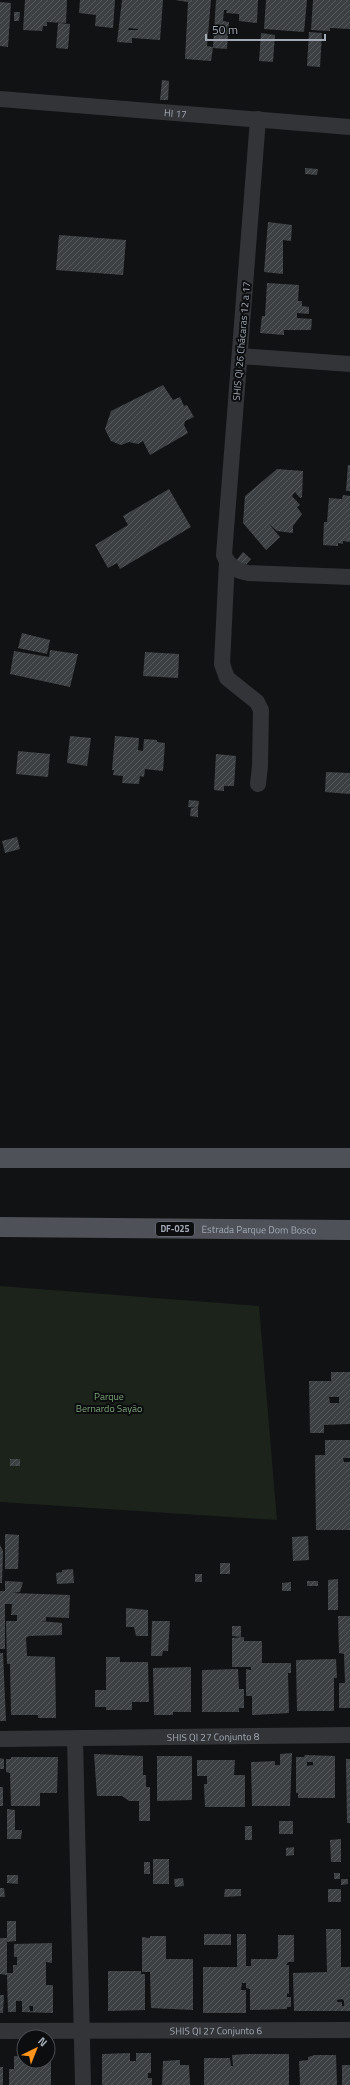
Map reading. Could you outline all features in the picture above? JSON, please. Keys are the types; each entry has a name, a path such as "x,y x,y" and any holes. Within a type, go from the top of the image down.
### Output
{"main road":[{"path":"0,1158 350,1158"},
{"name":"Estrada Parque Dom Bosco","path":"0,1227 350,1230"}],"street":[{"name":"HI 17","path":"0,99 350,127"},
{"name":"SHIS QI 26 Chácaras 12 a 17","path":"258,119 224,555 227,561 222,664 227,678 257,702 262,710 258,784"},
{"path":"240,356 350,364"},
{"path":"227,561 239,571 248,573 350,577"},
{"name":"SHIS QI 27 Conjunto 8","path":"0,1739 350,1735"},
{"path":"75,1739 83,2085"},
{"name":"SHIS QI 27 Conjunto 6","path":"0,2030 350,2030"}],"green space":[{"name":"Parque Bernardo Sayão","path":"0,1286 259,1306 277,1520 0,1502"}],"building":[{"path":"25,0 67,0 66,23 47,22 47,26 43,26 42,31 23,30"},
{"path":"80,0 115,0 113,28 95,26 96,15 79,13"},
{"path":"122,0 163,0 160,40 132,38 132,43 117,42","holes":["129,28 138,30 128,30"]},
{"path":"175,0 211,0 207,46 213,47 216,0 258,0 257,23 239,21 239,14 226,13 227,10 224,10 223,21 229,22 227,49 213,48 211,61 185,59 188,2"},
{"path":"266,0 307,0 304,32 264,29"},
{"path":"313,0 350,0 350,29 330,28 330,31 311,30"},
{"path":"0,2 11,3 8,47 0,46"},
{"path":"14,12 20,12 19,21 14,21"},
{"path":"58,23 70,24 68,49 56,48"},
{"path":"309,32 322,33 320,67 307,66"},
{"path":"261,33 275,35 273,62 259,61"},
{"path":"162,80 169,81 168,100 160,100"},
{"path":"305,168 318,169 317,175 305,174"},
{"path":"268,222 292,225 291,241 283,240 283,274 264,272"},
{"path":"59,235 126,240 123,275 56,270"},
{"path":"267,283 299,285 298,301 302,301 302,306 309,307 309,314 297,313 297,318 312,319 311,330 284,330 284,335 260,333 262,316 265,316"},
{"path":"163,385 173,400 180,397 184,406 187,405 194,417 185,421 184,425 188,433 150,455 143,441 138,444 129,442 121,445 111,441 105,429 111,411"},
{"path":"348,465 350,465 350,491 346,491"},
{"path":"277,469 303,471 302,497 300,498 295,492 292,496 300,505 297,507 302,514 293,526 293,533 277,531 269,524 280,537 266,550 243,523 245,496"},
{"path":"169,489 191,527 120,569 117,563 108,568 95,545 128,525 123,516"},
{"path":"343,495 350,496 350,542 343,541 343,544 338,543 338,546 323,545 324,522 327,522 329,498 342,499"},
{"path":"243,552 251,559 242,569 235,562"},
{"path":"22,633 50,640 47,654 18,648"},
{"path":"50,650 78,654 70,687 10,674 14,651 49,657"},
{"path":"145,652 179,654 178,678 143,676"},
{"path":"70,736 91,738 87,766 67,763"},
{"path":"115,736 139,738 138,750 143,751 144,739 157,740 157,742 165,743 163,771 145,769 144,777 140,776 139,784 122,783 123,776 113,775 114,770 112,770"},
{"path":"18,751 50,754 48,777 16,774"},
{"path":"216,754 236,756 234,786 224,786 224,791 214,790"},
{"path":"326,772 350,773 350,794 325,792"},
{"path":"189,800 199,801 198,808 188,807"},
{"path":"191,808 198,808 198,817 190,816"},
{"path":"17,837 20,849 5,853 2,841"},
{"path":"331,1372 350,1372 350,1424 324,1425 324,1433 310,1433 309,1381 331,1381","holes":["329,1397 339,1397 339,1403 330,1403"]},
{"path":"325,1440 350,1440 350,1458 343,1458 344,1462 350,1462 350,1530 316,1530 315,1455 325,1455"},
{"path":"10,1459 20,1459 20,1466 10,1466"},
{"path":"5,1534 19,1535 18,1569 5,1569"},
{"path":"308,1536 309,1560 293,1561 292,1537"},
{"path":"0,1545 3,1551 2,1583 0,1583"},
{"path":"220,1563 230,1563 230,1574 220,1574"},
{"path":"73,1569 74,1583 57,1584 56,1573 62,1572 62,1570"},
{"path":"195,1574 202,1574 202,1582 195,1582"},
{"path":"338,1579 338,1610 328,1610 328,1580"},
{"path":"5,1581 23,1582 20,1592 12,1593 70,1595 69,1618 46,1617 46,1621 40,1621 62,1623 62,1635 29,1636 26,1638 27,1656 55,1657 56,1718 38,1718 38,1715 11,1715 10,1664 7,1664 6,1621 17,1621 17,1615 11,1615 12,1604 5,1604 5,1649 0,1649 0,1591 5,1591"},
{"path":"307,1581 318,1581 318,1586 307,1586"},
{"path":"291,1582 291,1591 282,1591 282,1583"},
{"path":"126,1608 148,1610 148,1636 136,1636 134,1627 126,1627"},
{"path":"338,1616 350,1616 350,1708 339,1708 339,1683 345,1683 344,1654 339,1653"},
{"path":"152,1621 170,1621 168,1651 163,1651 162,1656 151,1656"},
{"path":"232,1626 241,1626 241,1637 232,1636"},
{"path":"244,1637 244,1641 262,1641 262,1663 291,1663 291,1673 288,1673 289,1713 252,1715 252,1696 246,1696 246,1669 251,1670 251,1667 232,1667 232,1638"},
{"path":"0,1653 3,1653 6,1721 0,1721"},
{"path":"106,1657 120,1657 120,1662 148,1662 149,1702 132,1702 132,1710 106,1710 106,1707 95,1707 95,1690 106,1690"},
{"path":"336,1659 337,1678 334,1678 334,1711 297,1711 296,1660"},
{"path":"191,1667 191,1712 173,1712 173,1715 154,1715 153,1668"},
{"path":"238,1669 239,1689 244,1689 244,1708 239,1708 239,1712 202,1712 202,1670"},
{"path":"292,1753 290,1806 252,1806 251,1762 275,1761 275,1765 280,1765 280,1754"},
{"path":"94,1754 143,1756 143,1775 146,1775 146,1787 150,1787 150,1821 139,1821 139,1801 129,1801 122,1796 97,1796"},
{"path":"305,1755 335,1756 335,1798 298,1798 298,1793 296,1793 296,1757 304,1757","holes":["307,1762 313,1762 313,1765 307,1766"]},
{"path":"157,1756 192,1756 192,1800 157,1801"},
{"path":"11,1757 58,1757 57,1793 40,1793 40,1806 11,1806 10,1773 6,1772 6,1759 11,1759"},
{"path":"0,1758 4,1759 4,1769 0,1769"},
{"path":"346,1759 350,1759 350,1823 347,1823"},
{"path":"197,1760 235,1760 234,1775 245,1775 245,1807 205,1807 204,1784 207,1784 207,1776 197,1776"},
{"path":"0,1787 3,1787 3,1806 0,1806"},
{"path":"7,1809 15,1810 15,1830 22,1830 21,1839 7,1839"},
{"path":"279,1821 293,1821 293,1834 279,1834"},
{"path":"245,1826 252,1826 252,1840 245,1840"},
{"path":"341,1839 341,1862 331,1862 330,1840"},
{"path":"294,1847 294,1855 286,1856 286,1848"},
{"path":"153,1859 169,1859 169,1884 153,1884"},
{"path":"144,1862 150,1862 150,1874 144,1874"},
{"path":"334,1873 340,1873 340,1879 334,1879"},
{"path":"7,1875 18,1875 18,1884 7,1883"},
{"path":"183,1878 184,1886 175,1887 174,1879"},
{"path":"341,1879 348,1879 348,1884 341,1885"},
{"path":"0,1888 4,1888 5,1897 0,1897"},
{"path":"225,1889 241,1889 241,1896 224,1897"},
{"path":"328,1889 341,1889 341,1902 328,1902"},
{"path":"7,1921 16,1921 16,1941 7,1942 7,1973 13,1973 13,1965 17,1965 17,1957 14,1957 14,1944 52,1943 52,1963 46,1962 46,1985 53,1985 53,2013 22,2012 22,2001 16,2001 16,2012 8,2012 7,1975 0,1974 0,1938 7,1938","holes":["29,2006 33,2006 33,2011 30,2011"]},
{"path":"326,1929 341,1929 341,1967 350,1967 350,2011 294,2011 293,1973 327,1972","holes":["342,1999 344,2001 344,2006 342,2006 342,2002 337,2002 337,2000"]},
{"path":"204,1934 231,1934 231,1945 204,1945"},
{"path":"237,1934 246,1934 246,1966 251,1966 251,1959 276,1959 278,1956 278,1935 294,1935 294,1962 288,1962 286,1965 289,1965 289,1994 287,1993 287,1997 291,1997 291,2007 287,2007 287,2009 250,2010 250,1989 246,1988 246,1983 242,1983 241,1990 246,1990 246,2013 203,2013 203,1967 237,1967"},
{"path":"150,1936 166,1936 166,1959 193,1959 193,2010 151,2008 150,1972 142,1972 142,1937 150,1938"},
{"path":"108,1971 141,1971 141,1974 145,1974 145,2010 108,2011"},
{"path":"0,1995 4,1995 3,2013 0,2013"},
{"path":"130,2053 130,2061 136,2061 136,2053 151,2053 151,2073 148,2073 148,2078 152,2078 152,2085 102,2085 102,2054"},
{"path":"289,2054 289,2085 204,2085 204,2058 230,2058 231,2066 233,2066 232,2055"},
{"path":"315,2055 336,2055 337,2085 300,2085 299,2061 308,2060 308,2057"},
{"path":"14,2056 16,2056 16,2069 51,2069 51,2085 9,2085 9,2069 14,2069"},
{"path":"180,2060 180,2065 189,2065 190,2085 162,2085 163,2061"},
{"path":"342,2065 350,2065 350,2085 342,2085"},
{"path":"0,2067 3,2067 3,2085 0,2085"}]}
